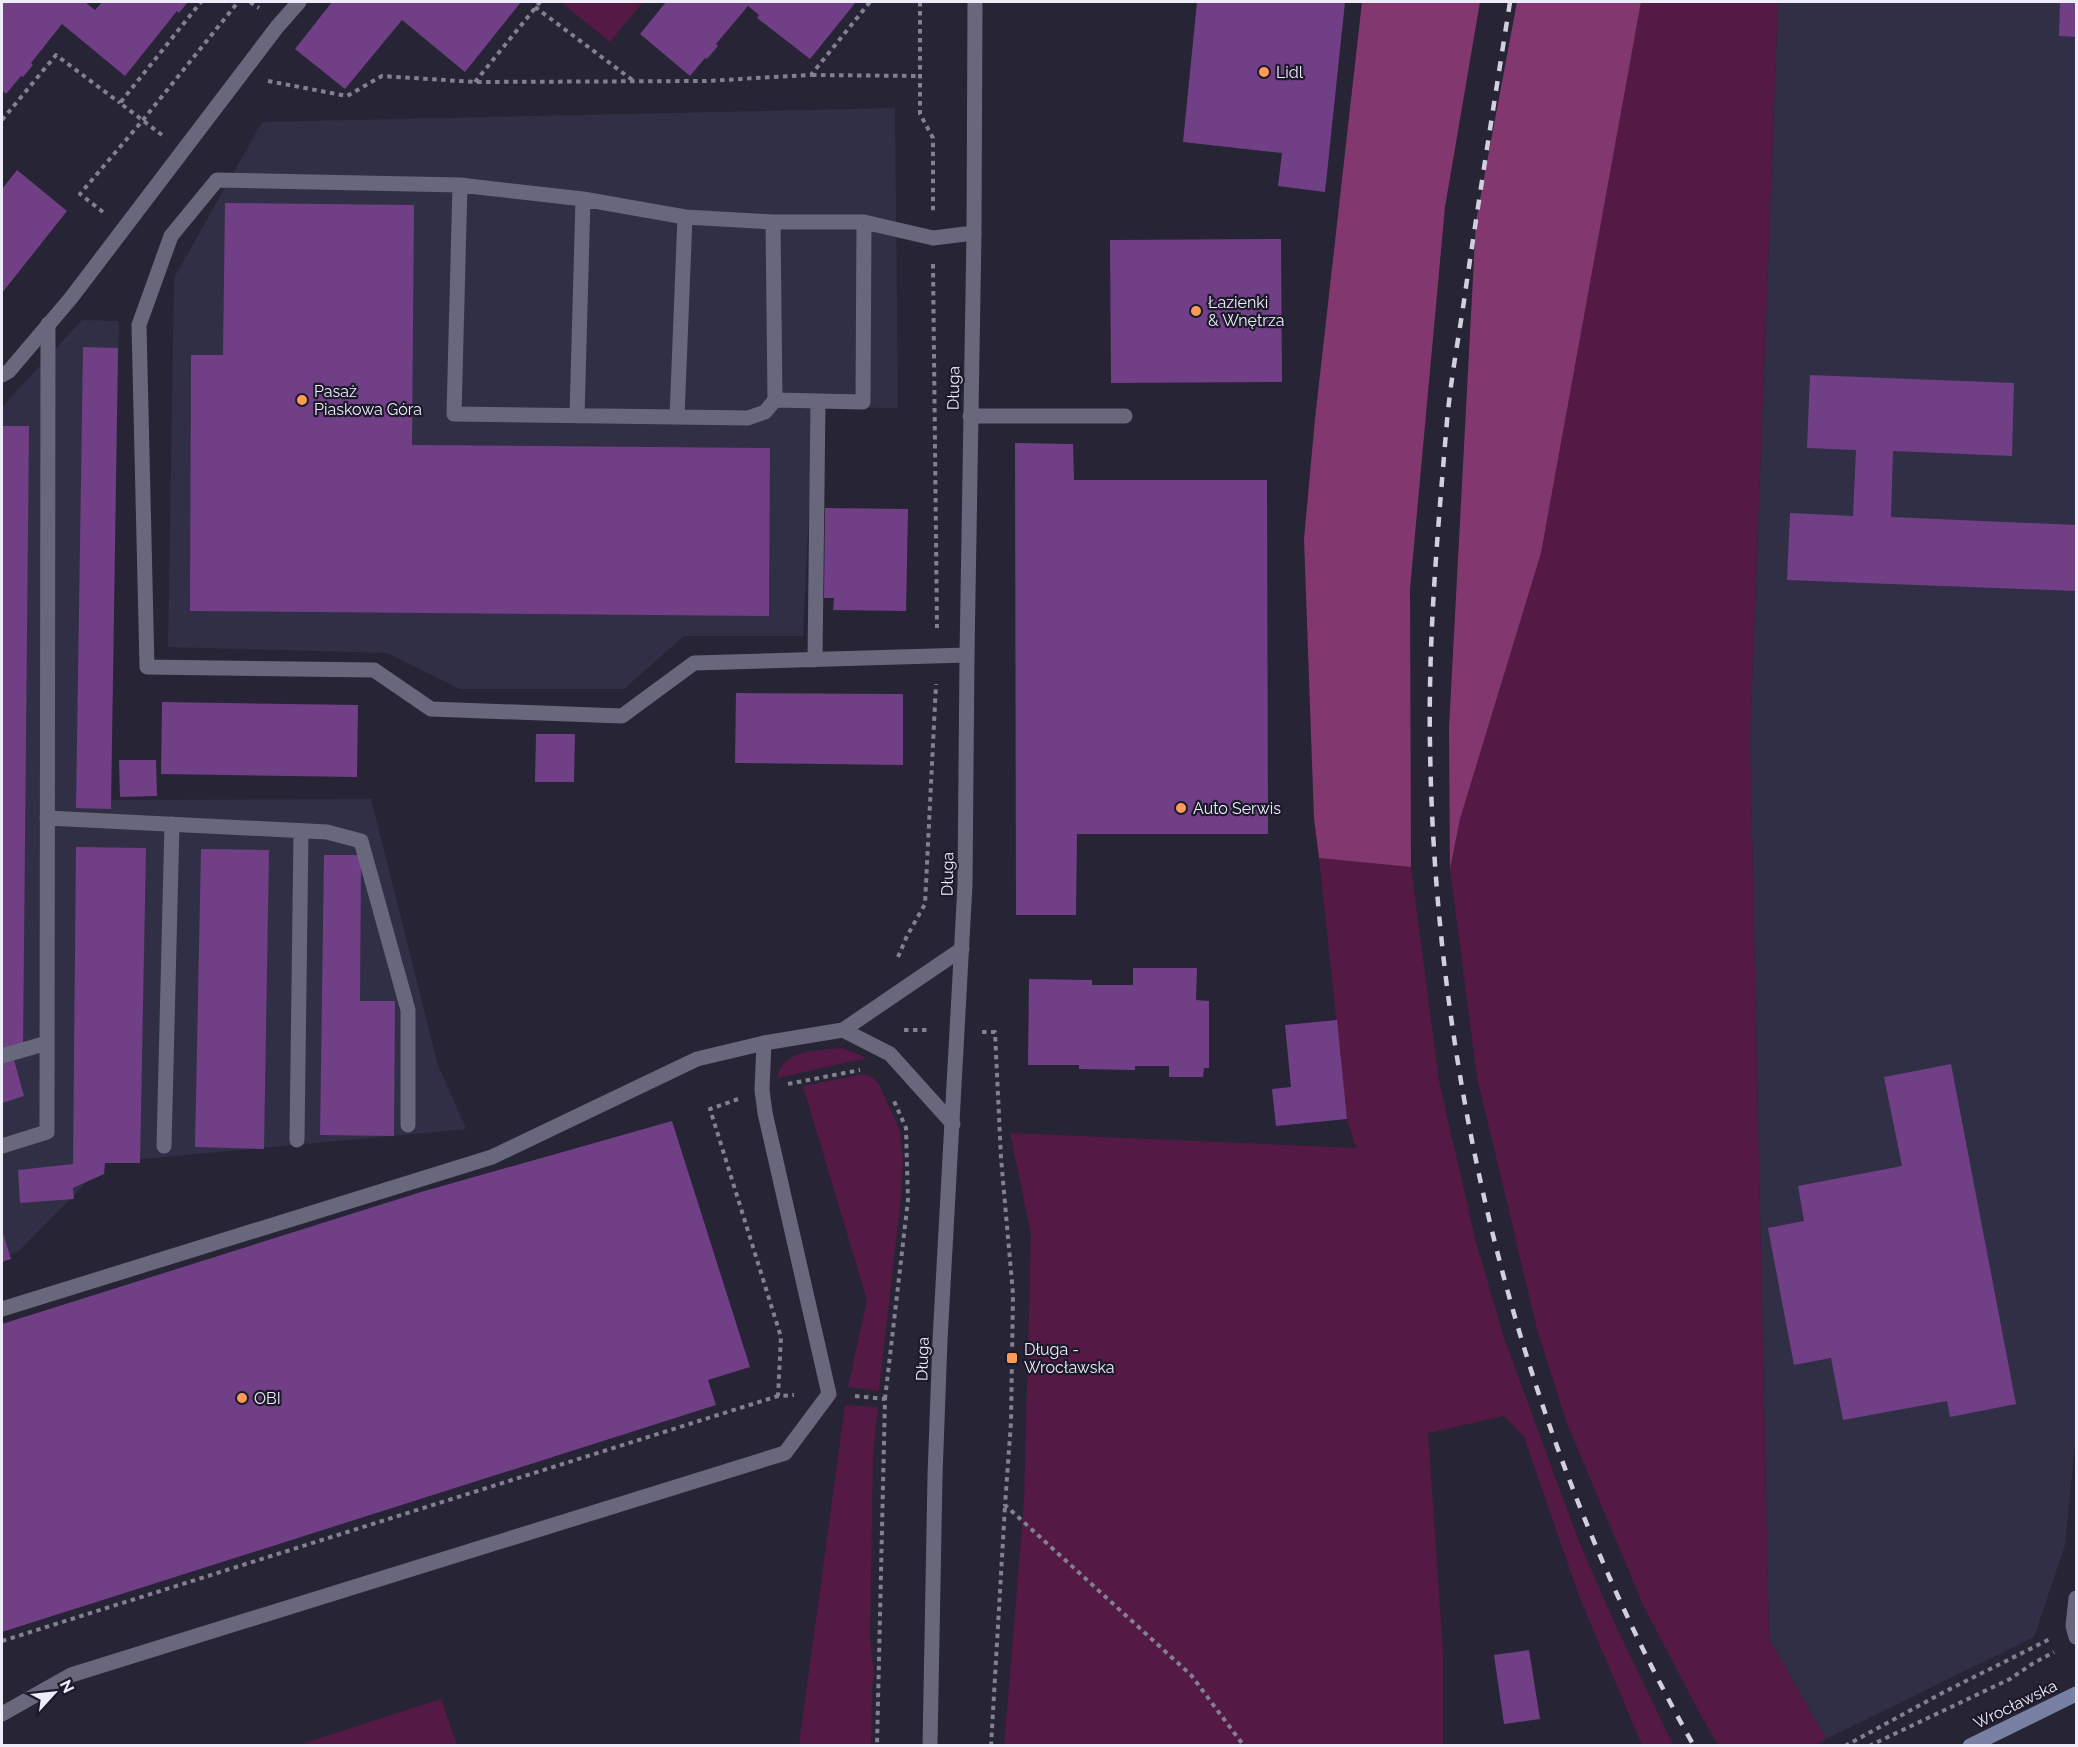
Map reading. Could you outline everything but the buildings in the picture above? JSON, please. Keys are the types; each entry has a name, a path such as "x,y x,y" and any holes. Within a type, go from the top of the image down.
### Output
{"main road":[{"name":"Wrocławska","path":"1970,1746 2076,1694"}],"street":[{"path":"2,375 9,370 71,297 277,27 299,2"},
{"name":"Długa","path":"930,1746 940,1340 965,885 975,2"},
{"path":"967,655 694,663 622,716 432,709 374,670 147,667 138,325 171,236 217,180 460,185 583,199 685,217 773,222 864,222 933,238 974,233"},
{"path":"460,185 454,414 748,418 765,412 775,400 773,222"},
{"path":"577,416 583,199"},
{"path":"677,417 685,217"},
{"path":"775,400 863,402 864,222"},
{"path":"2,1146 47,1132 48,324"},
{"path":"815,660 818,402"},
{"path":"970,416 1125,416"},
{"path":"47,818 327,832 361,841 408,1010 408,1125"},
{"path":"164,1146 172,824"},
{"path":"297,1140 301,831"},
{"path":"2,1309 492,1157 697,1059 765,1043 843,1030 962,949"},
{"path":"843,1030 890,1054 953,1125"},
{"path":"2,1056 47,1043"},
{"path":"2,1714 70,1675 786,1453 829,1394 765,1113 762,1090 765,1043"},
{"path":"2075,1632 2076,1598"}],"path":[{"path":"120,102 201,2"},
{"path":"111,217 80,194 238,2"},
{"path":"475,82 540,2"},
{"path":"811,75 870,2"},
{"path":"778,1396 780,1337 710,1109 762,1090 878,1066 890,1054 903,1029 895,994 889,981 907,936 925,904 937,656 933,138 920,114 920,2"},
{"path":"535,8 635,82"},
{"path":"2,120 56,55 183,152"},
{"path":"241,77 347,96 382,76 475,82 705,81 811,75 920,76"},
{"path":"903,1029 995,1032 1001,1158 1013,1294 1011,1422 991,1746"},
{"path":"877,1746 885,1399 908,1200 906,1128 892,1097"},
{"path":"2,1641 778,1396 829,1394 885,1399"},
{"path":"1005,1505 1191,1675 1244,1746"},
{"path":"1845,1746 1944,1692 2075,1632"},
{"path":"1869,1746 2010,1679 2059,1650"}],"shaded area":[{"path":"561,2 643,2 610,42"},
{"path":"1362,2 1480,2 1445,207 1410,589 1411,867 1319,858 1314,818 1304,539 1315,419"},
{"path":"1517,2 1641,2 1541,553 1460,819 1450,869 1449,728 1476,221"},
{"path":"1641,2 1778,2 1750,738 1769,1639 1826,1739 1816,1745 1718,1745 1644,1607 1566,1421 1537,1329 1477,1077 1450,869 1460,819 1541,553"},
{"path":"1778,2 2076,2 2076,1436 2065,1545 2034,1637 1826,1739 1769,1639 1750,738"},
{"name":"Pasaż Piaskowa Góra","path":"895,108 898,408 814,407 803,636 684,636 624,689 460,689 387,653 168,647 174,278 262,122"},
{"path":"82,320 119,321 110,800 371,799 438,1065 466,1129 102,1163 18,1252 2,1257 2,407"},
{"path":"1319,858 1411,867 1439,1081 1476,1242 1504,1338 1578,1539 1614,1622 1673,1745 1642,1745 1579,1596 1524,1437 1504,1416 1428,1433 1443,1651 1443,1745 1004,1746 1024,1502 1031,1234 1010,1133 1356,1148 1347,1119"},
{"path":"842,1048 867,1058 777,1078 786,1061 794,1056 812,1051"},
{"path":"864,1074 879,1084 900,1131 903,1159 901,1197 879,1391 848,1387 867,1300 803,1086"},
{"path":"845,1405 878,1407 873,1454 870,1639 874,1675 871,1745 799,1745"},
{"path":"441,1699 457,1745 298,1745"}],"railway":[{"path":"1510,2 1451,387 1434,583 1430,745 1436,875 1449,1005 1471,1134 1500,1262 1537,1387 1581,1510 1634,1630 1694,1746"}],"place":[{"name":"Lidl","path":"1264,72"},
{"name":"Łazienki & Wnętrza","path":"1196,311"},
{"name":"Pasaż Piaskowa Góra","path":"302,400"},
{"name":"Auto Serwis","path":"1181,808"},
{"name":"Długa - Wrocławska","path":"1012,1358"},
{"name":"OBI","path":"242,1398"}]}
